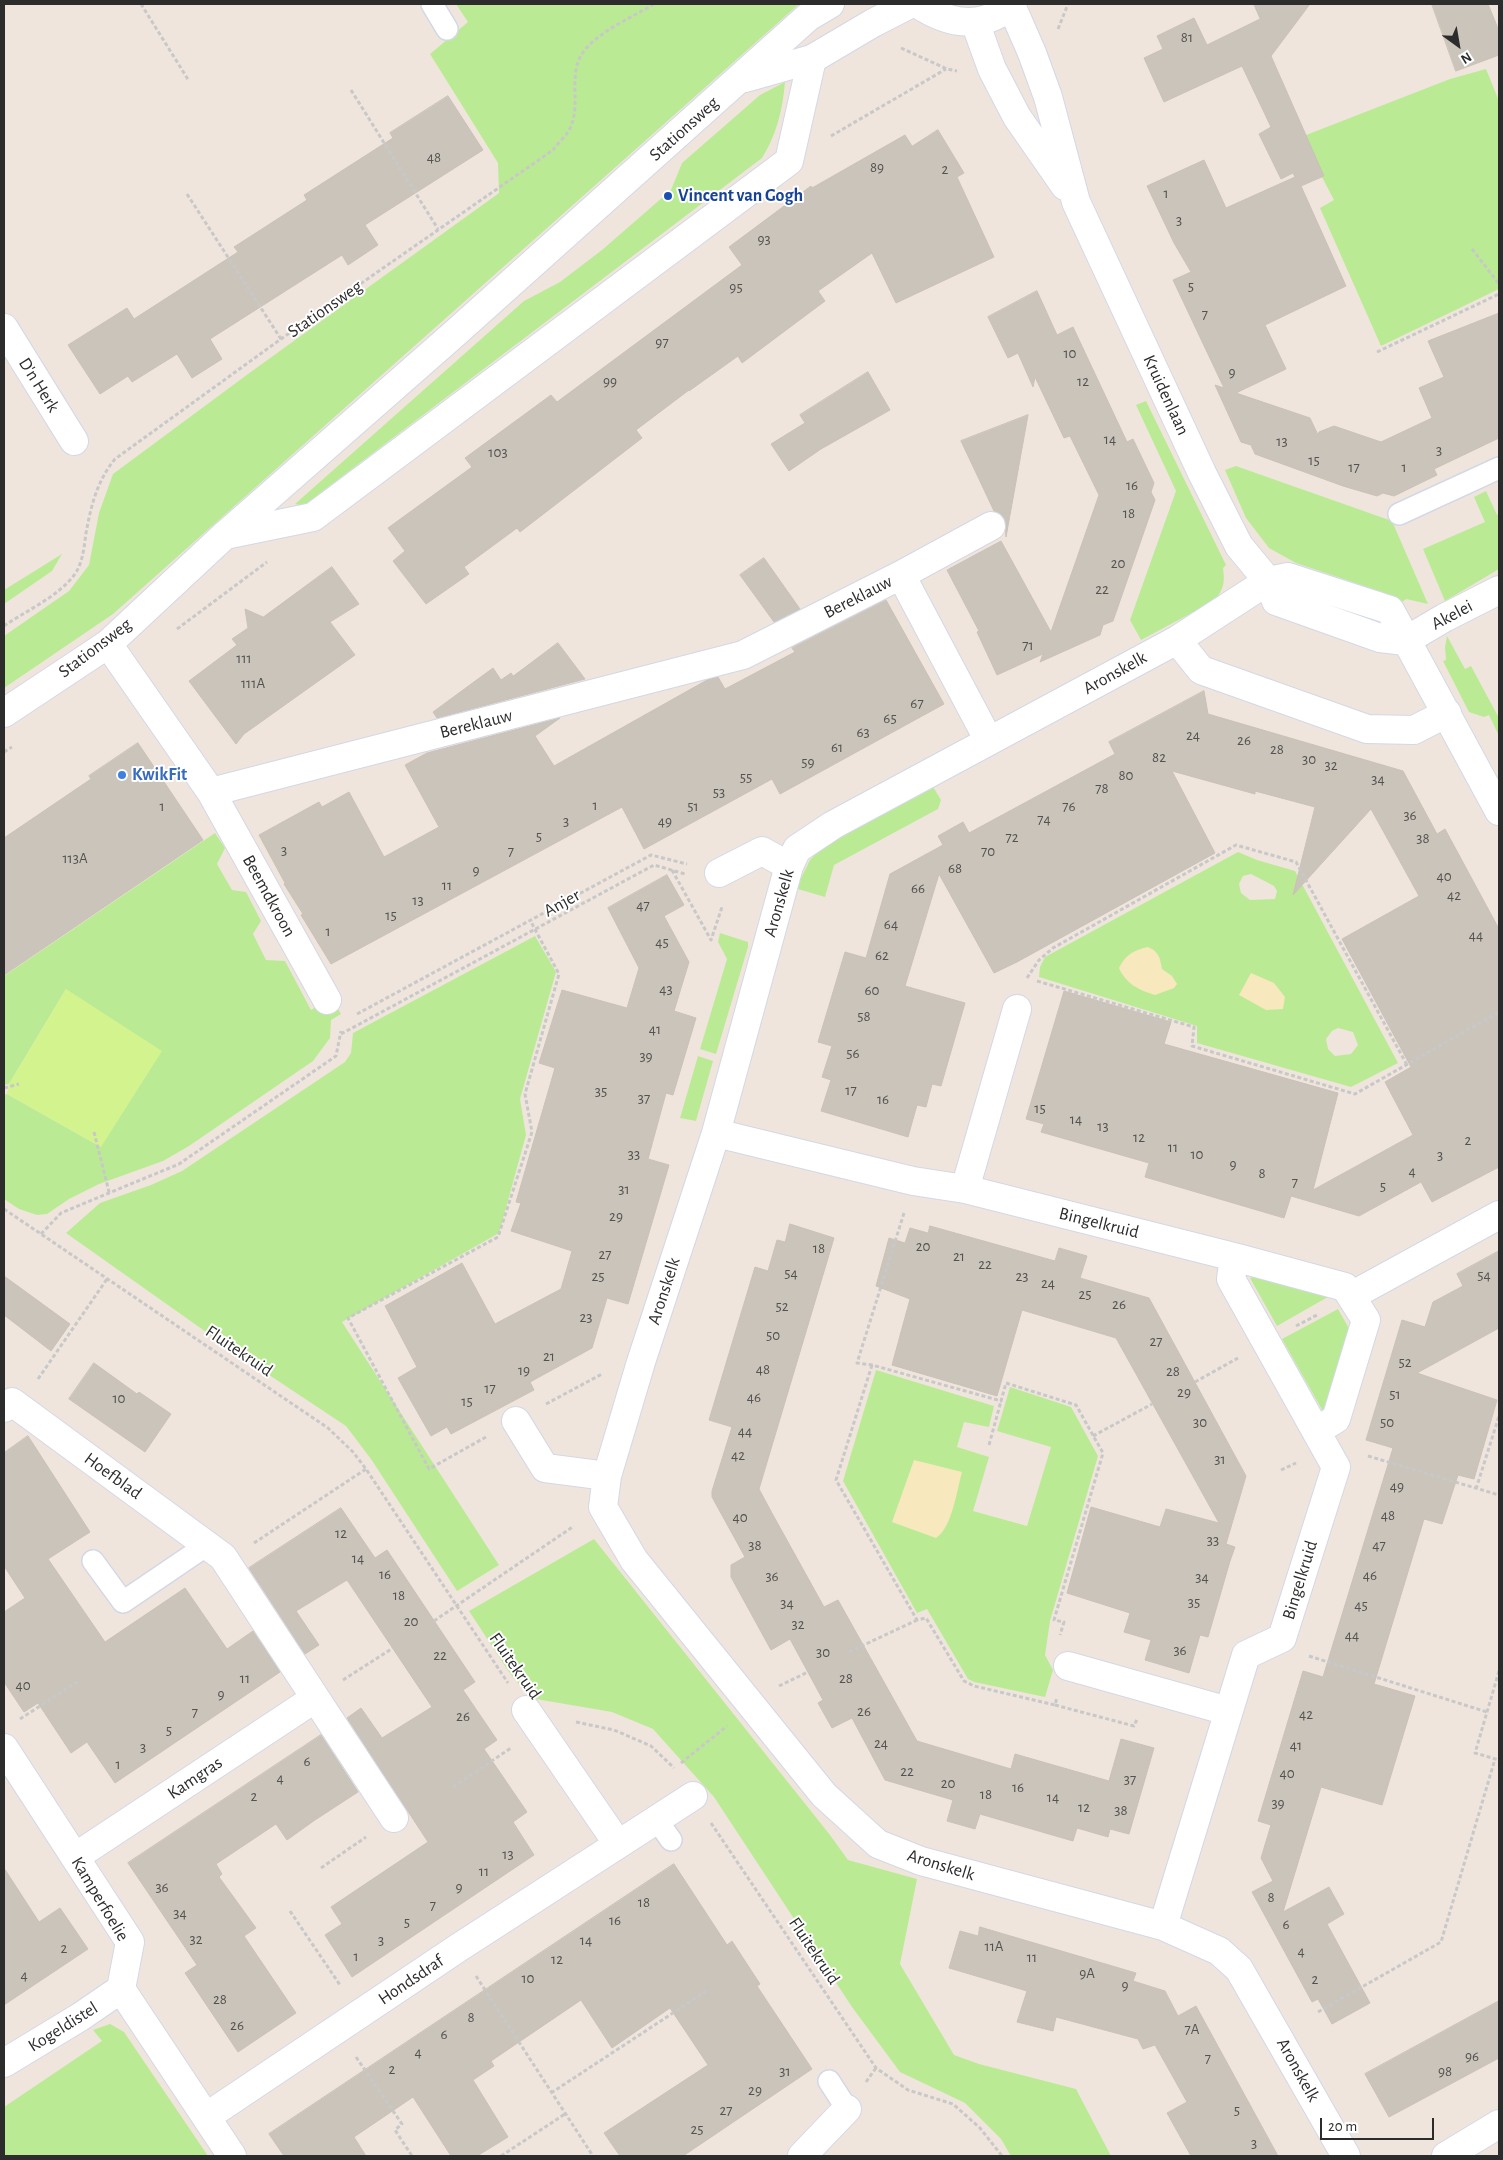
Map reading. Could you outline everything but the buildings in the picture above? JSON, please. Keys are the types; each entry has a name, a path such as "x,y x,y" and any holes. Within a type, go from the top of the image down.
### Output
{"street":[{"name":"Stationsweg","path":"4,714 108,644 225,535 446,342 808,17 830,4"},
{"name":"Stationsweg","path":"739,80 812,60 873,23 910,4"},
{"path":"918,4 945,19 975,22 1004,12 1011,4"},
{"name":"Kruidenlaan","path":"1011,4 1048,97 1076,202 1120,299 1239,546 1268,581"},
{"name":"Kruidenlaan","path":"975,22 992,68 1017,117 1076,202"},
{"path":"225,535 313,517 789,161 812,60"},
{"name":"D'n Herk","path":"4,328 74,441"},
{"name":"Bereklauw","path":"212,792 743,655 900,575 990,526"},
{"name":"Bereklauw","path":"900,575 989,741"},
{"path":"1268,581 1288,577 1390,610 1405,641 1426,673 1499,811"},
{"name":"Aronskelk","path":"1268,581 1177,640 833,825 797,849 789,866 716,1133 641,1362 607,1476 603,1506 634,1560 752,1707 824,1795 878,1844 921,1861 1163,1926 1219,1951 1239,1969 1346,2156"},
{"name":"Akelei","path":"1405,641 1444,618 1499,590"},
{"path":"1177,640 1200,670 1367,730 1414,730 1447,713"},
{"path":"108,644 212,792"},
{"name":"Beemdkroon","path":"212,792 327,1000"},
{"path":"719,873 762,851 789,866"},
{"path":"964,1189 1018,1009"},
{"name":"Bingelkruid","path":"716,1133 914,1181 964,1189 1234,1256 1345,1287 1366,1320 1336,1419 1321,1440"},
{"path":"1351,1296 1499,1215"},
{"name":"Bingelkruid","path":"1163,1926 1246,1655 1282,1638 1336,1467 1231,1279 1234,1256"},
{"name":"Hoefblad","path":"11,1408 218,1555"},
{"path":"516,1421 545,1468 607,1476"},
{"path":"218,1555 394,1818"},
{"path":"1068,1666 1228,1711"},
{"name":"Kamgras","path":"75,1857 314,1699"},
{"path":"532,1720 618,1844"},
{"name":"Kamperfoelie","path":"4,1748 130,1942 121,1989"},
{"name":"Hondsdraf","path":"206,2117 618,1844 664,1830 693,1796"},
{"path":"121,1989 232,2156"},
{"name":"Kogeldistel","path":"4,2063 80,2017 121,1989"},
{"path":"802,2156 847,2110"},
{"path":"1446,2156 1499,2124"}],"lane":[{"path":"432,4 447,29"},
{"path":"1399,514 1499,468"},
{"path":"93,1562 124,1602 218,1555"},
{"path":"828,2081 847,2110"}],"path":[{"path":"141,4 189,81"},
{"name":"Stationsweg","path":"4,626 66,584 76,572 82,558 97,488 104,472 115,459 281,339 552,150 568,132 575,113 576,73 582,54 597,39 654,4"},
{"path":"789,161 947,69"},
{"path":"351,90 438,229"},
{"path":"188,194 281,339"},
{"path":"1472,249 1499,284"},
{"path":"1377,352 1499,294"},
{"path":"1018,1009 1027,978 1039,960 1053,948 1236,845 1296,862 1407,1064"},
{"name":"Anjer","path":"351,1018 651,854 719,873"},
{"path":"340,1035 654,865 689,875"},
{"path":"672,870 711,940 723,905"},
{"path":"530,920 559,974 525,1094 532,1132 498,1237 348,1318 429,1469 615,1367 641,1362"},
{"path":"1027,978 1194,1027 1192,1046 1355,1094 1499,1012"},
{"path":"41,1234 61,1213 178,1164 336,1056 341,1029"},
{"path":"4,1088 19,1084"},
{"path":"94,1132 109,1192"},
{"path":"914,1181 857,1363 872,1365 1001,1401"},
{"name":"Fluitekruid","path":"4,1209 328,1428 353,1452 366,1469 532,1720 614,1730 651,1746 674,1768 876,2068 908,2090 953,2104 980,2128 1002,2156"},
{"path":"11,1408 108,1279"},
{"path":"872,1365 836,1480 916,1620"},
{"path":"849,1652 916,1620 926,1618 964,1681 974,1686 1055,1705 1068,1666 1052,1660 1064,1622 1054,1620 1103,1453 1076,1406 1006,1383 989,1445"},
{"path":"1093,1436 1152,1404"},
{"path":"1476,1489 1499,1416"},
{"path":"1282,1470 1321,1440 1338,1447 1499,1495"},
{"path":"218,1555 366,1469"},
{"path":"434,1621 603,1506"},
{"path":"1282,1638 1300,1653 1487,1712"},
{"path":"314,1699 393,1648"},
{"path":"1318,2012 1441,1942 1497,1759 1475,1753 1499,1671"},
{"path":"778,1687 808,1672"},
{"path":"19,1720 80,1680"},
{"path":"674,1768 752,1707"},
{"path":"453,1786 532,1720"},
{"path":"320,1868 394,1818"},
{"path":"290,1911 360,2014"},
{"path":"473,1972 593,2156"},
{"path":"551,2093 708,1990"},
{"path":"353,2052 402,2124 395,2130 412,2156"},
{"path":"501,2156 565,2114"}],"green space":[{"path":"456,4 799,4 113,614 4,688 4,636 69,591 89,565 99,513 113,474 499,193 498,163 430,54 468,22"},
{"path":"1486,69 1499,101 1499,289 1381,346 1320,208 1334,200 1301,137 1450,79"},
{"path":"785,82 778,122 762,158 303,506 295,504 524,301 560,282 602,250 671,190 682,163 760,95"},
{"path":"1146,401 1226,565 1223,568 1224,581 1222,589 1214,601 1141,640 1130,620 1176,491 1136,405"},
{"path":"1236,466 1392,521 1428,604 1406,599 1401,603 1385,593 1296,563 1269,548 1246,518 1225,470"},
{"path":"1486,491 1497,515 1499,514 1499,569 1445,601 1423,549 1485,522 1474,497"},
{"path":"62,554 52,571 4,604 4,590"},
{"path":"1447,636 1465,669 1471,666 1499,718 1499,736 1489,715 1484,717 1469,712 1443,661 1446,660 1445,647"},
{"path":"932,785 941,800 938,809 834,865 825,897 798,889 810,860 826,843"},
{"path":"215,833 225,848 217,864 232,890 246,892 261,921 253,934 266,960 285,961 311,1010 332,998 341,1014 331,1020 330,1038 313,1061 189,1146 163,1161 99,1184 69,1199 47,1214 37,1215 19,1209 4,1199 4,1095 7,1094 101,1147 66,989 9,1084 4,1085 4,976"},
{"path":"1238,852 1257,860 1295,871 1398,1063 1351,1087 1197,1043 1197,1026 1039,977 1040,967 1045,957","holes":["1251,874 1274,886 1277,891 1275,899 1250,900 1241,893 1239,884 1243,876","1338,1028 1353,1032 1358,1045 1351,1054 1335,1056 1328,1049 1326,1039 1332,1031"]},
{"path":"720,933 748,942 748,947 716,1054 700,1049 727,959 718,942"},
{"path":"535,936 556,972 520,1099 526,1135 499,1233 342,1322 499,1565 457,1591 371,1459 346,1426 233,1351 66,1233 100,1203 151,1185 182,1171 345,1062 351,1053 353,1033"},
{"path":"66,989 162,1051 101,1147 7,1094 9,1084"},
{"path":"698,1056 713,1061 696,1121 680,1118"},
{"path":"1261,1274 1333,1294 1277,1326 1250,1278"},
{"path":"1338,1309 1351,1332 1325,1415 1282,1339"},
{"path":"876,1370 994,1406 989,1427 964,1422 957,1447 989,1457 973,1511 1027,1526 1051,1447 997,1431 1010,1387 1071,1407 1098,1456 1050,1621 1045,1655 1053,1670 1045,1697 974,1682 968,1679 927,1609 917,1613 843,1481"},
{"path":"594,1539 848,1860 917,1879 900,1964 954,2055 979,2064 1076,2089 1111,2156 1011,2156 1001,2139 965,2103 900,2072 852,2007 714,1797 653,1729 612,1712 530,1698 509,1672 469,1611"},
{"path":"110,2024 124,2032 208,2156 4,2156 4,2107 102,2041 93,2030"}],"sand":[{"path":"1148,947 1158,955 1162,969 1172,976 1177,984 1174,988 1155,995 1134,986 1122,974 1119,968 1127,956"},
{"path":"1251,973 1274,983 1285,997 1283,1009 1266,1010 1239,995"},
{"path":"914,1460 962,1472 950,1517 942,1533 936,1538 892,1522"}],"place":[{"name":"Vincent van Gogh","path":"668,196"},
{"name":"KwikFit","path":"122,775"}]}
